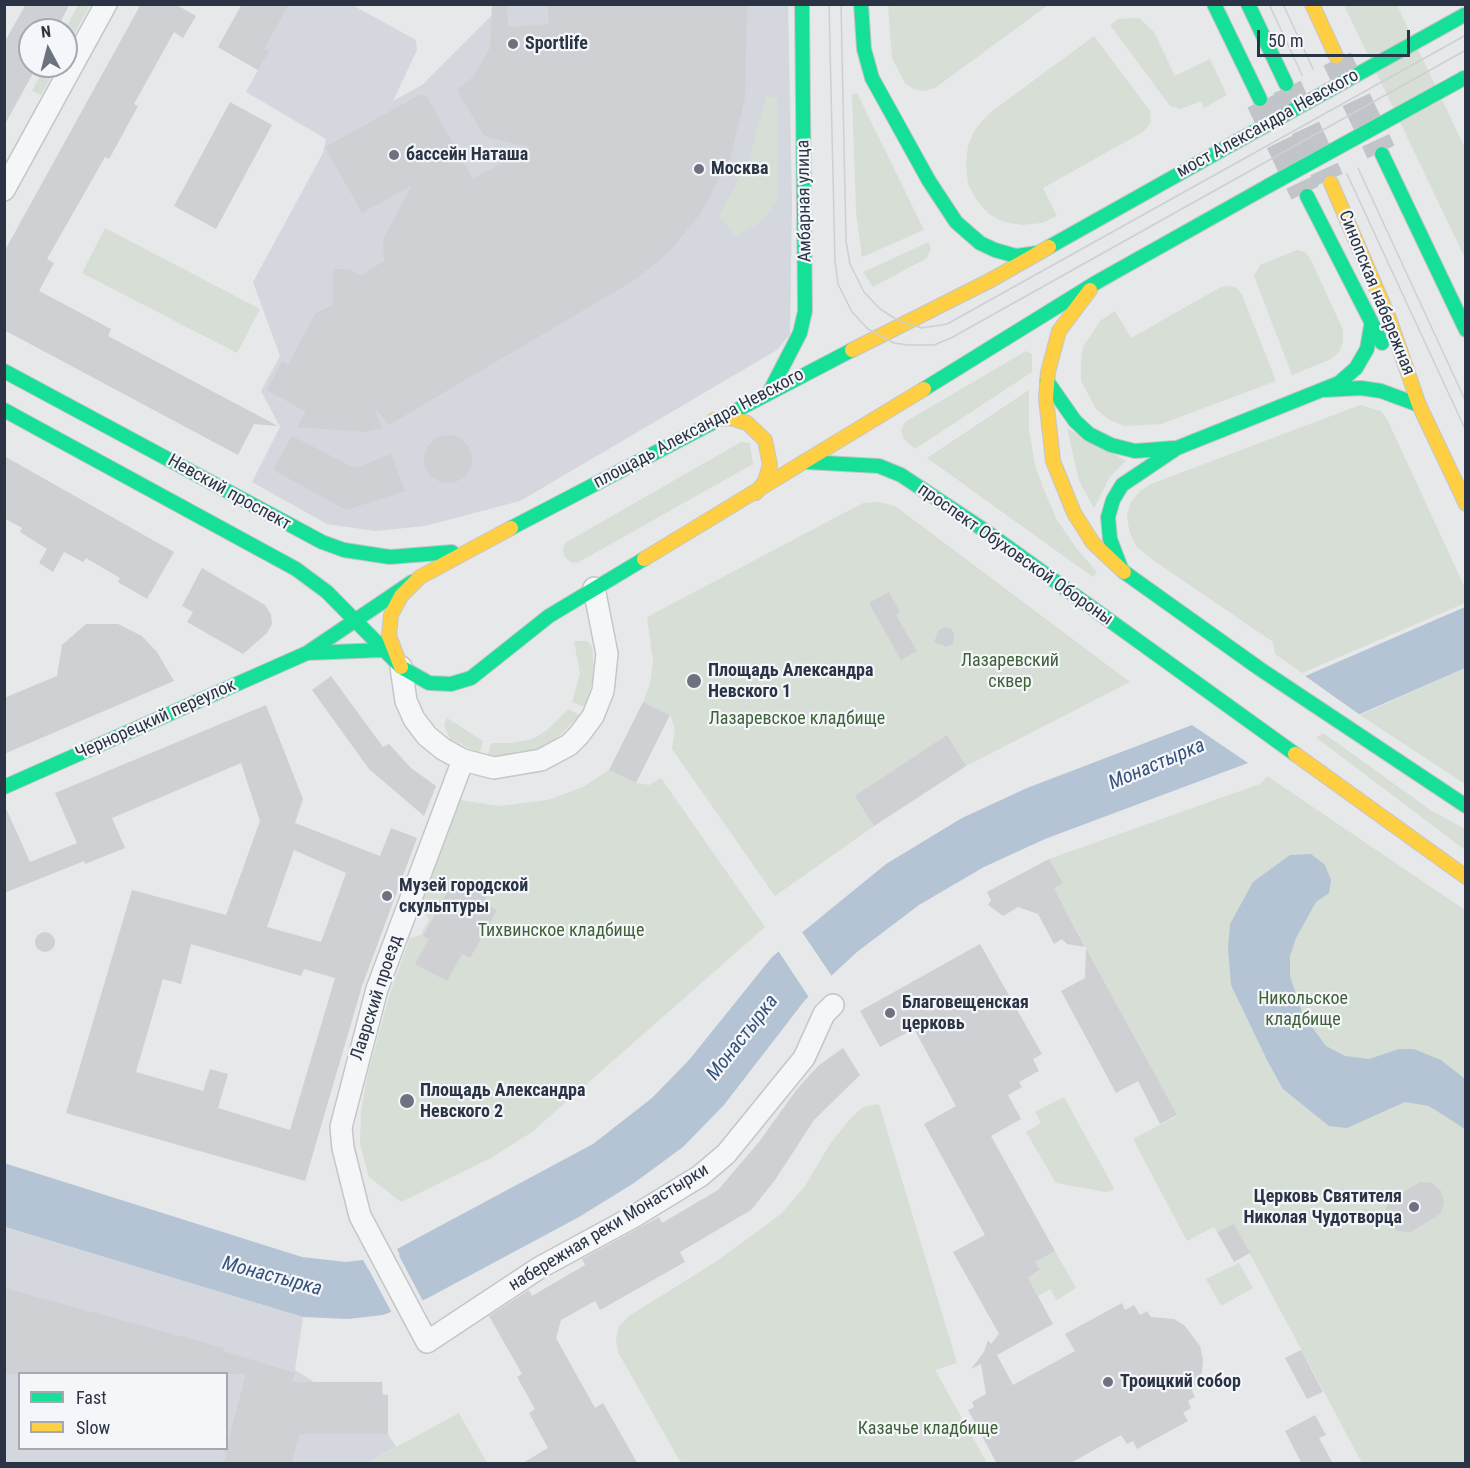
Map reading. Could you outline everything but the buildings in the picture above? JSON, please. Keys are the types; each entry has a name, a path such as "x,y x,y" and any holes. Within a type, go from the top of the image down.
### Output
{"main road":[{"name":"Амбарная улица","path":"770,391 800,333 805,311 802,4"},
{"path":"861,4 864,49 872,78 930,181 957,222 980,243 995,250 1016,256 1038,253"},
{"path":"1214,4 1260,99"},
{"path":"1248,4 1286,84"},
{"path":"1312,4 1336,56"},
{"name":"мост Александра Невского","path":"1070,235 1466,14"},
{"path":"401,667 429,683 461,682 480,671 549,616 756,493 1097,282 1466,77"},
{"path":"1382,154 1466,330"},
{"name":"Синопская набережная","path":"1331,183 1389,318 1419,405"},
{"name":"Синопская набережная","path":"1307,196 1371,326 1419,405 1466,504"},
{"name":"площадь Александра Невского","path":"401,667 389,636 391,615 401,596 420,577 468,549 714,420 991,280 1070,235"},
{"path":"1097,282 1059,331 1047,381 1048,429 1053,461 1061,486 1093,543 1122,571 1260,669 1466,806"},
{"path":"1122,571 1108,527 1108,517 1113,500 1128,479 1177,448 1339,383 1356,368 1367,349 1371,326"},
{"name":"Невский проспект","path":"4,371 322,542 344,550 390,557 414,557 468,549"},
{"path":"1047,381 1075,422 1100,440 1135,451 1177,448"},
{"path":"1322,390 1351,388 1381,391 1419,405"},
{"name":"Невский проспект","path":"4,410 288,564 327,592 353,621 401,667"},
{"path":"714,420 731,418 747,423 765,440 770,465 765,481 756,493"},
{"name":"проспект Обуховской Обороны","path":"806,462 879,466 901,475 984,530 1466,877"},
{"name":"Чернорецкий переулок","path":"4,787 307,653 420,577"},
{"name":"Чернорецкий переулок","path":"307,653 382,650"}],"street":[{"path":"4,190 106,4"},
{"name":"площадь Александра Невского","path":"401,667 406,701 414,719 427,736 443,749 463,760 494,768 527,765 555,754 579,735 593,716 603,691 607,654 594,588"},
{"name":"Лаврский проезд","path":"424,1338 360,1215 340,1127 378,989 463,760"},
{"name":"набережная реки Монастырки","path":"424,1338 539,1268 700,1176 726,1154 804,1058 824,1014 833,1005"}],"shaded area":[{"path":"242,5 352,5 416,40 417,50 393,101 422,85 502,5 788,5 792,203 790,334 777,350 520,501 425,526 375,531 327,524 252,482 280,427 261,391 280,356 253,282 323,153 326,139 246,92 258,70 218,47"},
{"path":"4,1227 303,1317 295,1370 314,1382 328,1382 328,1387 344,1387 344,1382 382,1382 383,1394 388,1395 388,1434 396,1447 365,1464 5,1463"}],"green space":[{"path":"888,4 1048,5 935,88 923,91 913,89 905,83 892,58"},
{"path":"78,5 90,5 78,27 78,18 71,18"},
{"path":"1344,5 1397,5 1465,148 1465,258"},
{"path":"1139,18 1154,32 1175,76 1210,59 1227,95 1204,108 1201,101 1181,109 1170,106 1110,25 1118,19"},
{"path":"1094,36 1150,111 1151,122 1143,132 1043,188 1057,216 1042,223 1022,225 1004,222 989,214 977,201 968,184 966,164 968,145 976,128 991,112"},
{"path":"39,78 50,78 41,95 32,91"},
{"path":"857,93 924,230 862,257 856,211 852,95"},
{"path":"766,96 777,98 777,200 765,219 736,237 719,216 749,159"},
{"path":"105,228 260,309 237,353 82,273"},
{"path":"929,242 931,249 927,258 873,287 863,272"},
{"path":"1297,250 1305,252 1311,260 1343,330 1343,342 1339,352 1331,359 1292,375 1254,276 1260,265"},
{"path":"1221,287 1237,288 1242,295 1276,381 1161,424 1124,426 1108,419 1096,409 1081,381 1081,363 1083,347 1100,321 1115,311 1131,338"},
{"path":"1026,351 1032,354 1032,372 915,449 903,438 901,430 905,422"},
{"path":"1029,390 1029,430 1035,465 1057,520 1077,549 1097,572 1093,577 927,458"},
{"path":"1360,405 1381,411 1387,419 1465,588 1465,603 1302,673 1275,654 1273,642 1136,546 1129,530 1127,515 1131,502 1140,491 1151,484"},
{"path":"1067,428 1126,461 1110,477 1094,508 1079,481"},
{"path":"741,442 750,443 753,464 577,563 565,557 563,549 565,543"},
{"name":"Лазаревское кладбище","path":"879,502 895,506 1130,682 966,766 874,826 775,896 672,749 675,729 670,715 643,702 650,684 653,662 647,617 863,503","holes":["889,593 900,612 881,623","899,620 916,651 884,628","945,627 952,629 955,636 953,644 946,647 939,644 935,638 938,630"]},
{"path":"574,641 587,641 592,647 594,675 585,707 572,702 580,674"},
{"path":"1465,668 1465,784 1360,715"},
{"path":"568,709 580,715 554,741 535,751 513,757 488,755 491,743 512,743 532,739 546,731"},
{"path":"447,718 483,741 480,753 450,739 444,725"},
{"path":"1305,720 1432,811 1465,829 1465,850 1301,726"},
{"name":"Тихвинское кладбище","path":"609,770 636,783 649,785 661,778 765,927 532,1132 491,1158 401,1202 369,1177 360,1144 361,1113 367,1077 390,993 410,938 421,935 429,919 419,907 460,800 499,806 548,800 583,787"},
{"name":"Никольское кладбище","path":"1267,776 1465,910 1465,1463 1362,1463 1234,1224 1217,1232 1214,1227 1187,1241 1133,1139 1177,1116 1054,888 1063,883 1049,859 1260,784"},
{"path":"1064,1097 1114,1188 1113,1190 1106,1192 1056,1183 1026,1132 1041,1123 1035,1112"},
{"name":"Казачье кладбище","path":"879,1104 957,1363 935,1370 987,1463 681,1463 618,1352 616,1338 619,1326 629,1316 717,1261 781,1214 805,1186 830,1144 849,1120 863,1107"},
{"path":"1055,1251 1076,1288 1057,1300 1050,1289 1038,1296 1028,1278 1040,1271 1035,1262"},
{"path":"1239,1263 1253,1288 1221,1306 1206,1279"},
{"path":"459,1413 487,1463 367,1463"}],"water":[{"name":"Монастырка","path":"1465,607 1465,668 1248,763 1045,839 984,867 919,905 857,952 805,1000 724,1105 683,1147 634,1183 579,1217 426,1299 383,1315 348,1319 303,1317 5,1227 4,1163 302,1257 346,1262 363,1260 368,1269 400,1255 397,1249 593,1144 652,1098 689,1060 772,957 886,864 962,818 1027,788 1192,725"},
{"path":"1311,854 1325,865 1331,880 1329,893 1316,902 1296,938 1290,956 1290,976 1303,1015 1326,1046 1345,1056 1369,1059 1399,1049 1414,1049 1441,1060 1465,1079 1465,1129 1429,1106 1405,1102 1347,1128 1329,1126 1283,1089 1231,985 1228,948 1230,924 1253,882 1290,855"}],"pier":[{"path":"1428,5 1465,5 1465,108 1459,111 1412,13"},
{"path":"1301,673 1363,717 1251,765 1189,723"},
{"path":"800,929 833,978 810,999 777,949"},
{"path":"395,1248 424,1303 393,1315 362,1257 369,1265 397,1254"}],"tunnel":[{"path":"1337,59 1381,152"},
{"path":"1287,87 1329,180"},
{"path":"1261,101 1305,193"}],"tram line":[{"path":"829,4 835,261 838,284 852,312 868,329 894,343 908,345 934,345 951,338 1466,50"},
{"path":"841,4 846,241 850,264 864,292 880,309 899,321 922,328 947,324 1466,35"},
{"path":"1269,4 1302,75"},
{"path":"1283,4 1313,69"},
{"path":"1358,168 1466,402"},
{"path":"1347,174 1466,431"}],"traffic: fast":[{"path":"770,391 800,333 805,311 802,4"},
{"path":"861,4 864,49 872,78 929,181 956,222 980,243 995,250 1016,256 1038,253"},
{"path":"1214,4 1260,99"},
{"path":"1248,4 1286,84"},
{"path":"1243,138 1466,14"},
{"path":"1268,186 1466,77"},
{"path":"1049,247 1243,138"},
{"path":"1382,154 1466,330"},
{"path":"924,389 1097,282 1268,186"},
{"path":"1307,196 1382,343"},
{"path":"1121,568 1110,539 1108,517 1113,500 1122,485 1177,448 1339,383 1356,368 1367,349 1371,326"},
{"path":"511,528 852,350"},
{"path":"4,371 322,542 344,550 390,557 452,552"},
{"path":"1047,381 1075,421 1089,434 1111,445 1135,451 1174,448"},
{"path":"1325,390 1361,388 1381,391 1419,405"},
{"path":"4,410 296,569 327,592 401,667 429,683 451,684 471,678 549,616 644,559"},
{"path":"806,462 879,466 901,475 984,530 1295,754"},
{"path":"1124,572 1260,669 1466,806"},
{"path":"4,787 307,653 412,582"},
{"path":"307,653 382,650"}],"traffic: slow":[{"path":"1312,4 1336,56"},
{"path":"1331,183 1389,318 1419,405 1466,504"},
{"path":"852,350 991,280 1049,247"},
{"path":"1090,290 1059,331 1048,372 1046,398 1053,461 1074,513 1093,543 1124,572"},
{"path":"644,559 924,389"},
{"path":"714,420 731,418 747,423 765,440 770,465 765,481 756,493"},
{"path":"401,667 389,636 391,615 401,596 420,577 511,528"},
{"path":"1295,754 1466,877"}],"place":[{"name":"Sportlife","path":"513,44"},
{"name":"бассейн Наташа","path":"394,155"},
{"name":"Москва","path":"699,169"},
{"name":"Площадь Александра Невского 1","path":"694,681"},
{"name":"Музей городской скульптуры","path":"387,896"},
{"name":"Благовещенская церковь","path":"890,1013"},
{"name":"Площадь Александра Невского 2","path":"407,1101"},
{"name":"Церковь Святителя Николая Чудотворца","path":"1414,1207"},
{"name":"Троицкий собор","path":"1108,1382"}],"park label":[{"name":"Лазаревский сквер","path":"1010,671"}]}
